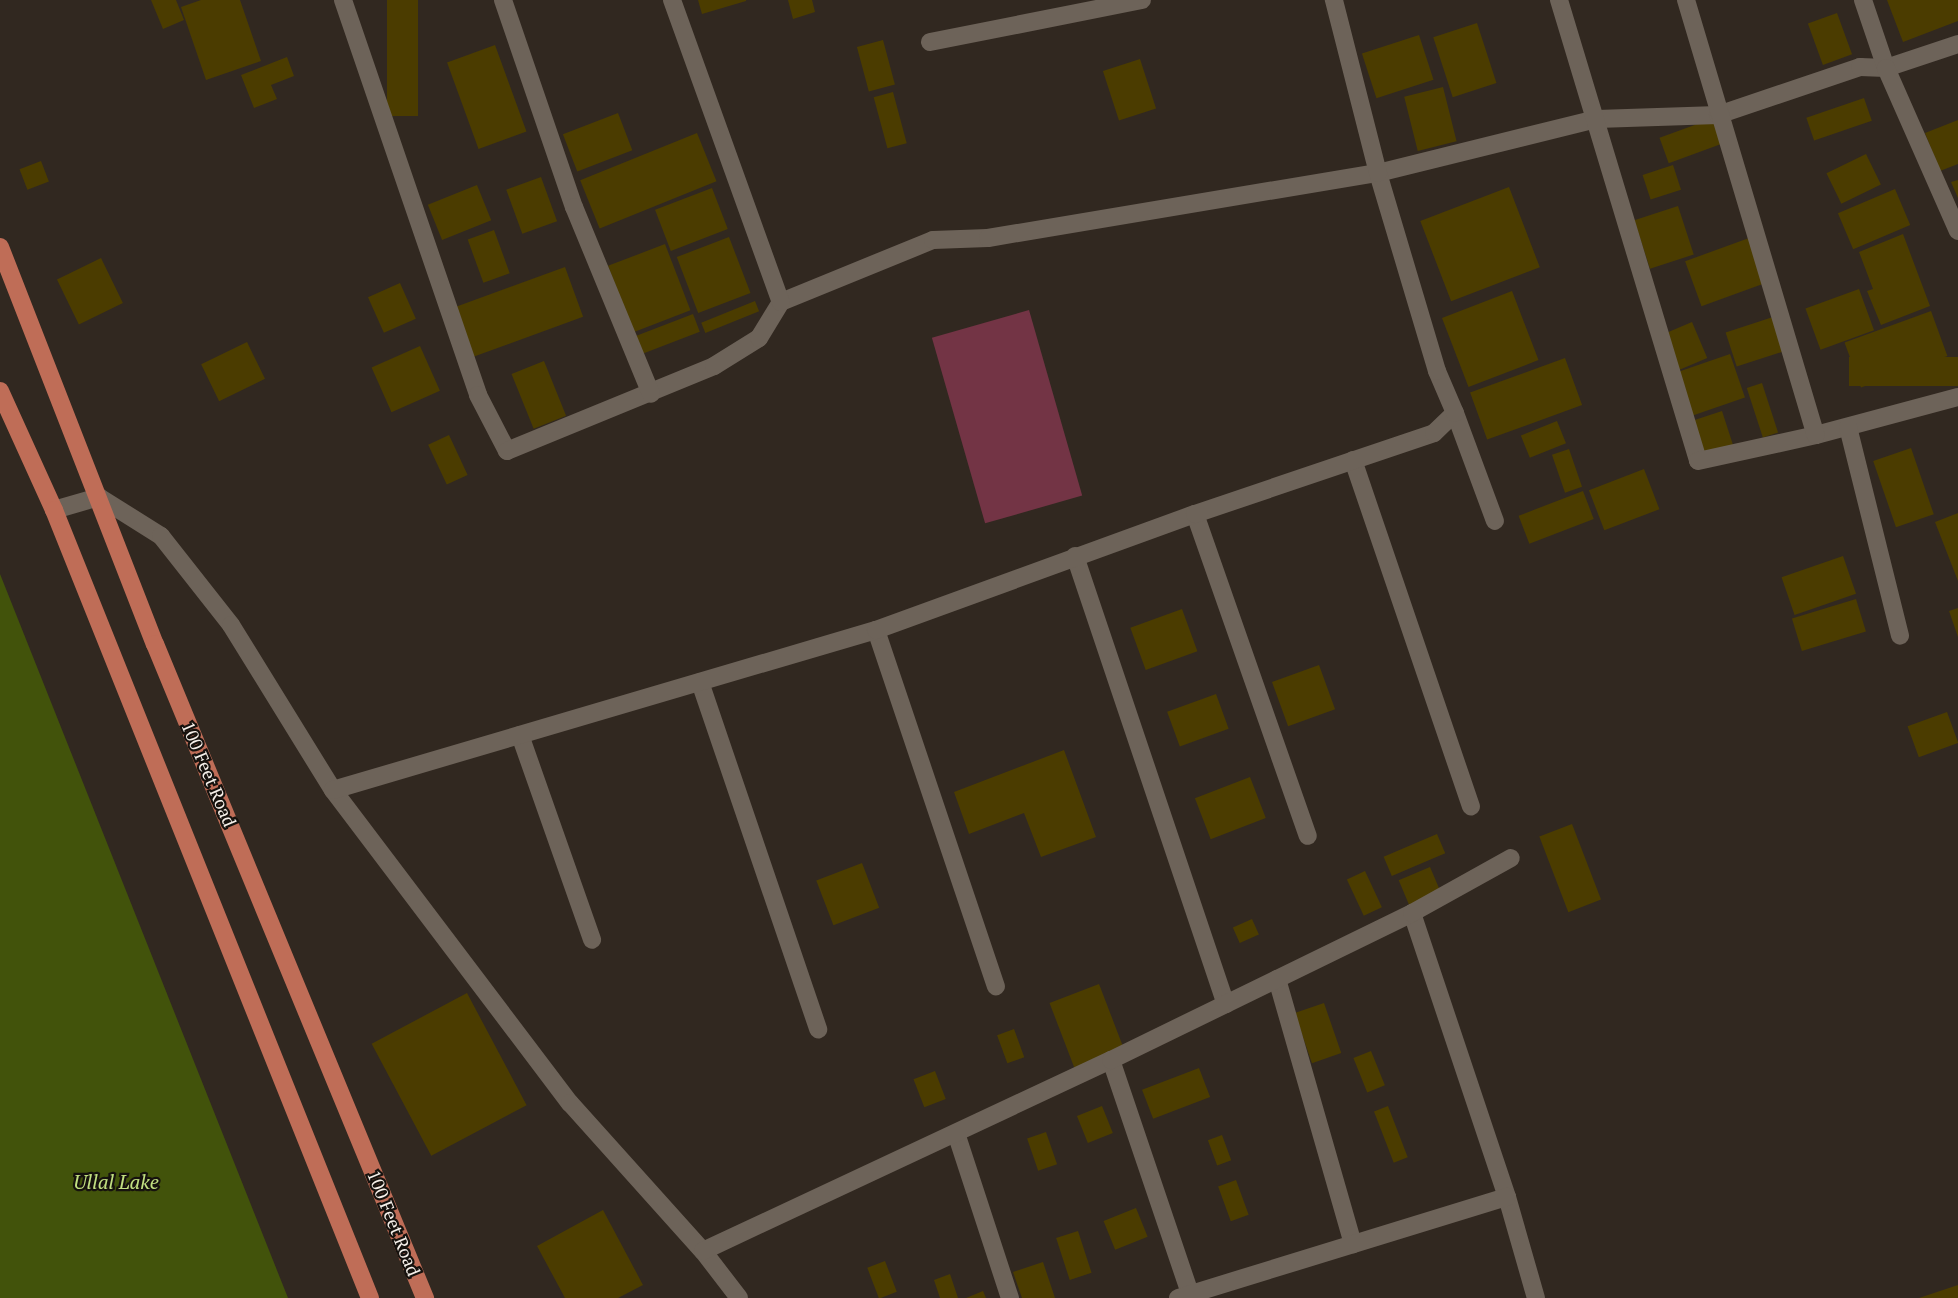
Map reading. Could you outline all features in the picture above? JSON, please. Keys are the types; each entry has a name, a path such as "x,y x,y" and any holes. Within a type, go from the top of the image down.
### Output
{"main road":[{"name":"100 Feet Road","path":"0,247 160,656 425,1298"},
{"path":"0,391 54,510 370,1298"}],"street":[{"path":"343,0 478,395 507,451 651,394 714,366 759,338 781,302 933,240 988,238 1378,173 1597,119 1718,115 1860,67 1886,68 1958,44"},
{"path":"503,0 574,207 651,394"},
{"path":"672,0 781,302"},
{"path":"930,42 1142,0"},
{"path":"1334,0 1378,173 1437,372 1455,413 1495,521"},
{"path":"1559,0 1597,119 1698,461 1816,435 1958,397"},
{"path":"1686,0 1718,115 1816,435"},
{"path":"1863,0 1886,68 1958,231"},
{"path":"333,790 876,630 1075,556 1434,433 1455,413"},
{"path":"1848,427 1900,636"},
{"path":"1353,460 1471,806"},
{"path":"54,510 99,497 161,536 231,625 333,790 570,1103 703,1251 739,1298"},
{"path":"1195,514 1308,836"},
{"path":"1075,556 1226,1004"},
{"path":"876,630 996,986"},
{"path":"699,682 818,1029"},
{"path":"520,735 592,940"},
{"path":"703,1251 1111,1060 1412,913 1512,858"},
{"path":"1412,913 1507,1197 1536,1298"},
{"path":"1277,979 1353,1244"},
{"path":"1111,1060 1184,1296 1507,1197"},
{"path":"956,1133 1010,1298"}],"shaded area":[{"path":"1029,310 1082,496 985,523 932,338"}],"water":[{"name":"Ullal Lake","path":"0,574 288,1298 0,1298"}],"building":[{"path":"151,0 176,0 184,20 163,29"},
{"path":"201,0 240,0 261,61 206,80 181,7"},
{"path":"387,0 418,0 418,116 387,116"},
{"path":"698,0 746,0 746,1 702,14"},
{"path":"788,0 812,0 815,12 793,19"},
{"path":"1887,0 1958,0 1958,21 1903,42"},
{"path":"1837,13 1852,54 1823,65 1808,24"},
{"path":"1477,23 1496,83 1453,97 1433,37"},
{"path":"1419,35 1434,80 1376,98 1362,54"},
{"path":"883,40 895,84 869,91 857,47"},
{"path":"495,45 526,131 479,149 447,62"},
{"path":"287,57 294,76 271,85 277,99 254,108 241,75"},
{"path":"1140,59 1156,108 1119,121 1103,71"},
{"path":"1443,87 1457,141 1418,151 1404,97"},
{"path":"893,92 907,143 887,148 874,97"},
{"path":"1864,98 1872,121 1814,141 1806,118"},
{"path":"618,113 632,150 577,171 563,134"},
{"path":"1714,118 1723,143 1669,163 1659,138"},
{"path":"1958,120 1958,164 1940,171 1925,133"},
{"path":"697,133 716,181 600,228 580,180"},
{"path":"1866,154 1881,185 1841,204 1826,173"},
{"path":"41,161 49,182 27,190 20,169"},
{"path":"1673,165 1681,190 1651,200 1643,175"},
{"path":"541,177 557,221 522,234 506,190"},
{"path":"1958,180 1958,198 1951,182"},
{"path":"477,185 491,220 442,240 428,205"},
{"path":"1509,187 1540,267 1451,301 1420,221"},
{"path":"712,188 728,229 671,251 655,210"},
{"path":"1895,189 1910,225 1853,249 1838,213"},
{"path":"1678,206 1694,255 1650,269 1634,220"},
{"path":"494,230 510,273 483,283 468,240"},
{"path":"1903,234 1930,306 1881,325 1867,291 1873,289 1859,252"},
{"path":"729,237 751,293 698,313 677,257"},
{"path":"1749,238 1765,283 1702,306 1685,261"},
{"path":"665,244 690,310 633,332 608,266"},
{"path":"101,258 123,303 79,324 57,279"},
{"path":"565,267 583,317 474,356 456,307"},
{"path":"400,283 416,319 384,333 368,297"},
{"path":"1859,289 1874,330 1820,350 1805,308"},
{"path":"1512,291 1539,360 1469,387 1442,318"},
{"path":"755,301 759,311 705,333 701,323"},
{"path":"1931,311 1947,356 1861,388 1845,342"},
{"path":"693,314 700,332 642,354 635,336"},
{"path":"1776,316 1787,350 1737,367 1726,332"},
{"path":"1692,322 1707,358 1678,370 1663,335"},
{"path":"247,342 265,379 219,401 201,364"},
{"path":"420,346 440,391 392,412 372,368"},
{"path":"1730,354 1745,397 1689,417 1674,373"},
{"path":"1849,357 1958,357 1958,386 1849,386"},
{"path":"1565,358 1582,405 1487,440 1470,393"},
{"path":"544,361 566,416 534,429 512,374"},
{"path":"1762,383 1778,432 1763,437 1747,388"},
{"path":"1722,411 1733,445 1703,455 1692,421"},
{"path":"1557,421 1566,443 1530,458 1521,436"},
{"path":"449,435 468,475 447,485 428,445"},
{"path":"1911,448 1934,514 1896,527 1873,461"},
{"path":"1569,449 1582,487 1565,493 1552,455"},
{"path":"1644,469 1659,509 1604,530 1589,490"},
{"path":"1583,491 1594,519 1529,544 1519,516"},
{"path":"1958,513 1958,581 1935,522"},
{"path":"1843,556 1856,594 1795,615 1782,577"},
{"path":"1856,599 1866,632 1802,651 1792,619"},
{"path":"1958,608 1958,637 1949,611"},
{"path":"1182,609 1197,651 1146,670 1130,628"},
{"path":"1319,665 1335,709 1288,726 1272,682"},
{"path":"1216,694 1229,729 1180,747 1167,712"},
{"path":"1947,712 1958,743 1919,757 1908,726"},
{"path":"1064,750 1096,837 1041,857 1024,813 969,834 954,792"},
{"path":"1250,777 1266,818 1211,839 1195,798"},
{"path":"1572,824 1601,900 1568,912 1539,837"},
{"path":"1437,834 1445,853 1392,876 1384,857"},
{"path":"862,863 879,908 833,925 816,881"},
{"path":"1430,867 1442,895 1410,908 1399,880"},
{"path":"1365,871 1382,907 1364,916 1347,879"},
{"path":"1252,919 1259,935 1240,943 1233,928"},
{"path":"1099,984 1124,1048 1074,1067 1050,1003"},
{"path":"467,993 527,1105 431,1156 372,1044"},
{"path":"1324,1003 1341,1053 1312,1063 1295,1013"},
{"path":"1014,1029 1024,1057 1007,1063 997,1035"},
{"path":"1371,1051 1385,1085 1367,1092 1353,1058"},
{"path":"1199,1068 1210,1097 1153,1119 1142,1090"},
{"path":"935,1071 946,1099 924,1107 914,1079"},
{"path":"1102,1106 1113,1133 1088,1143 1077,1116"},
{"path":"1388,1106 1408,1157 1394,1163 1374,1111"},
{"path":"1046,1132 1057,1164 1038,1171 1027,1139"},
{"path":"1222,1135 1231,1160 1217,1166 1208,1140"},
{"path":"1236,1180 1249,1215 1231,1221 1218,1186"},
{"path":"1136,1208 1148,1237 1115,1250 1104,1221"},
{"path":"603,1210 643,1285 618,1298 565,1298 537,1246"},
{"path":"1078,1231 1092,1273 1070,1280 1056,1238"},
{"path":"885,1261 897,1292 879,1298 867,1268"},
{"path":"1043,1262 1055,1298 1022,1298 1013,1272"},
{"path":"950,1274 958,1298 940,1298 934,1280"},
{"path":"1958,1285 1958,1298 1919,1298"},
{"path":"983,1291 986,1298 966,1298"}]}
